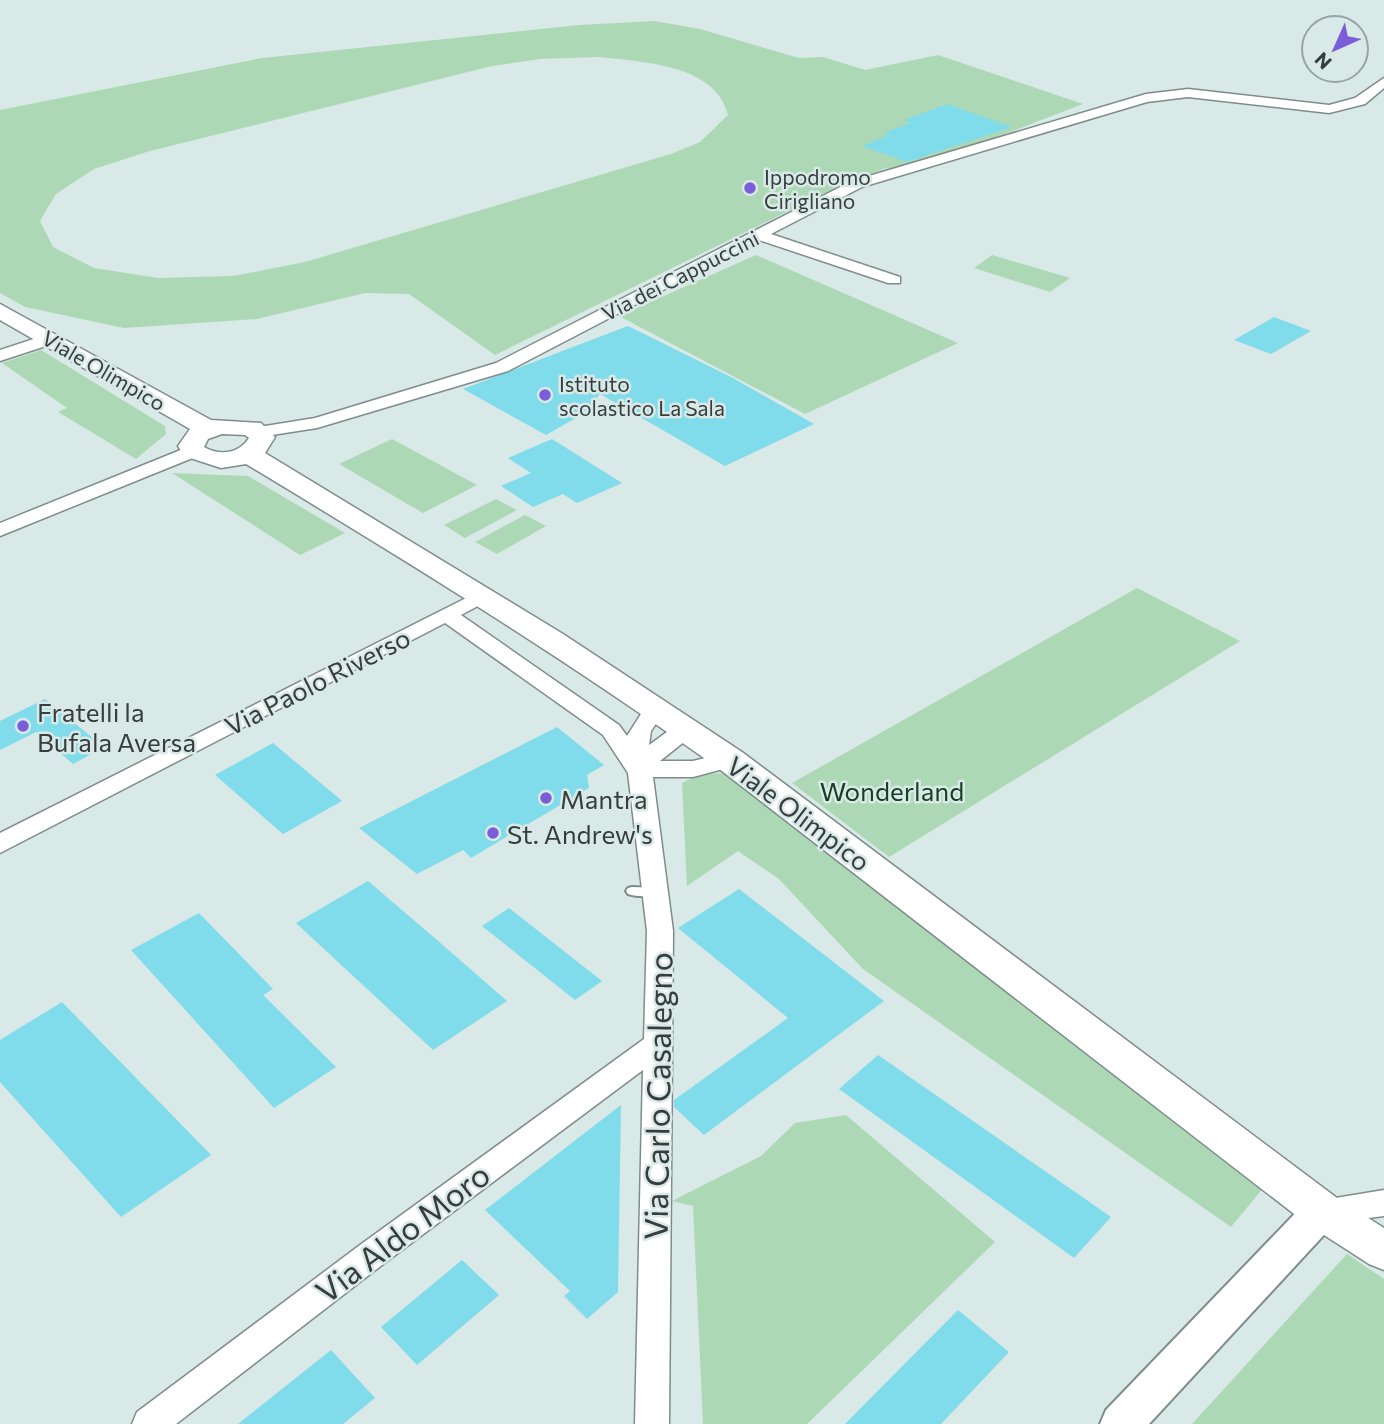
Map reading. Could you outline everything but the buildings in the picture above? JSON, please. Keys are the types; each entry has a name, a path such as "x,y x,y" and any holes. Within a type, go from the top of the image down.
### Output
{"main road":[{"name":"Viale Olimpico","path":"0,311 208,429"},
{"path":"231,425 252,428 253,443 216,460 193,451 193,440 208,429 231,425"},
{"name":"Viale Olimpico","path":"253,443 707,744 1322,1211 1384,1251"}],"street":[{"name":"Via dei Cappuccini","path":"253,443 502,367 857,184 1146,98 1188,93 1329,109 1360,102 1384,82"},
{"path":"758,235 894,280"},
{"path":"0,343 42,335"},
{"path":"0,356 42,335"},
{"path":"0,530 193,451"},
{"name":"Via Paolo Riverso","path":"0,844 484,594"},
{"path":"446,614 611,730 639,769"},
{"name":"Via Carlo Casalegno","path":"652,1424 660,930 643,891 636,746 640,730 656,708"},
{"path":"639,769 693,769 707,744"},
{"path":"639,769 662,746 707,744"},
{"name":"Via Aldo Moro","path":"149,1424 371,1255 658,1044"},
{"path":"1121,1424 1322,1211 1384,1203"}],"green space":[{"name":"Ippodromo Cirigliano","path":"654,21 700,29 799,58 823,57 865,70 938,55 1083,104 912,165 883,169 829,191 495,355 409,294 365,293 257,319 124,328 25,307 0,293 0,110 262,58 579,25","holes":["599,57 656,64 693,76 709,85 721,98 728,115 700,142 671,154 305,262 233,276 158,278 94,268 53,247 40,221 56,194 94,169 150,151 492,66 540,59"]},
{"path":"756,255 958,343 805,414 619,316"},
{"path":"992,255 1070,278 1050,292 974,268"},
{"path":"41,350 165,426 166,434 136,459 58,412 67,408 2,363"},
{"path":"392,439 477,485 423,513 339,464"},
{"path":"172,473 248,476 345,533 300,555"},
{"path":"496,499 517,510 465,538 444,525"},
{"path":"525,515 546,526 497,554 475,542"},
{"name":"Wonderland","path":"1137,588 1240,641 889,857 792,783"},
{"path":"726,773 1264,1187 1231,1227 863,969 779,879 738,851 687,886 682,783 700,774"},
{"path":"846,1115 995,1242 807,1424 703,1424 693,1206 672,1201 761,1156 795,1123"},
{"path":"1347,1254 1384,1279 1384,1424 1192,1424"}],"place":[{"name":"Ippodromo Cirigliano","path":"750,188"},
{"name":"Istituto scolastico La Sala","path":"545,395"},
{"name":"Fratelli la Bufala Aversa","path":"23,726"},
{"name":"Mantra","path":"546,798"},
{"name":"St. Andrew's","path":"493,833"}]}
